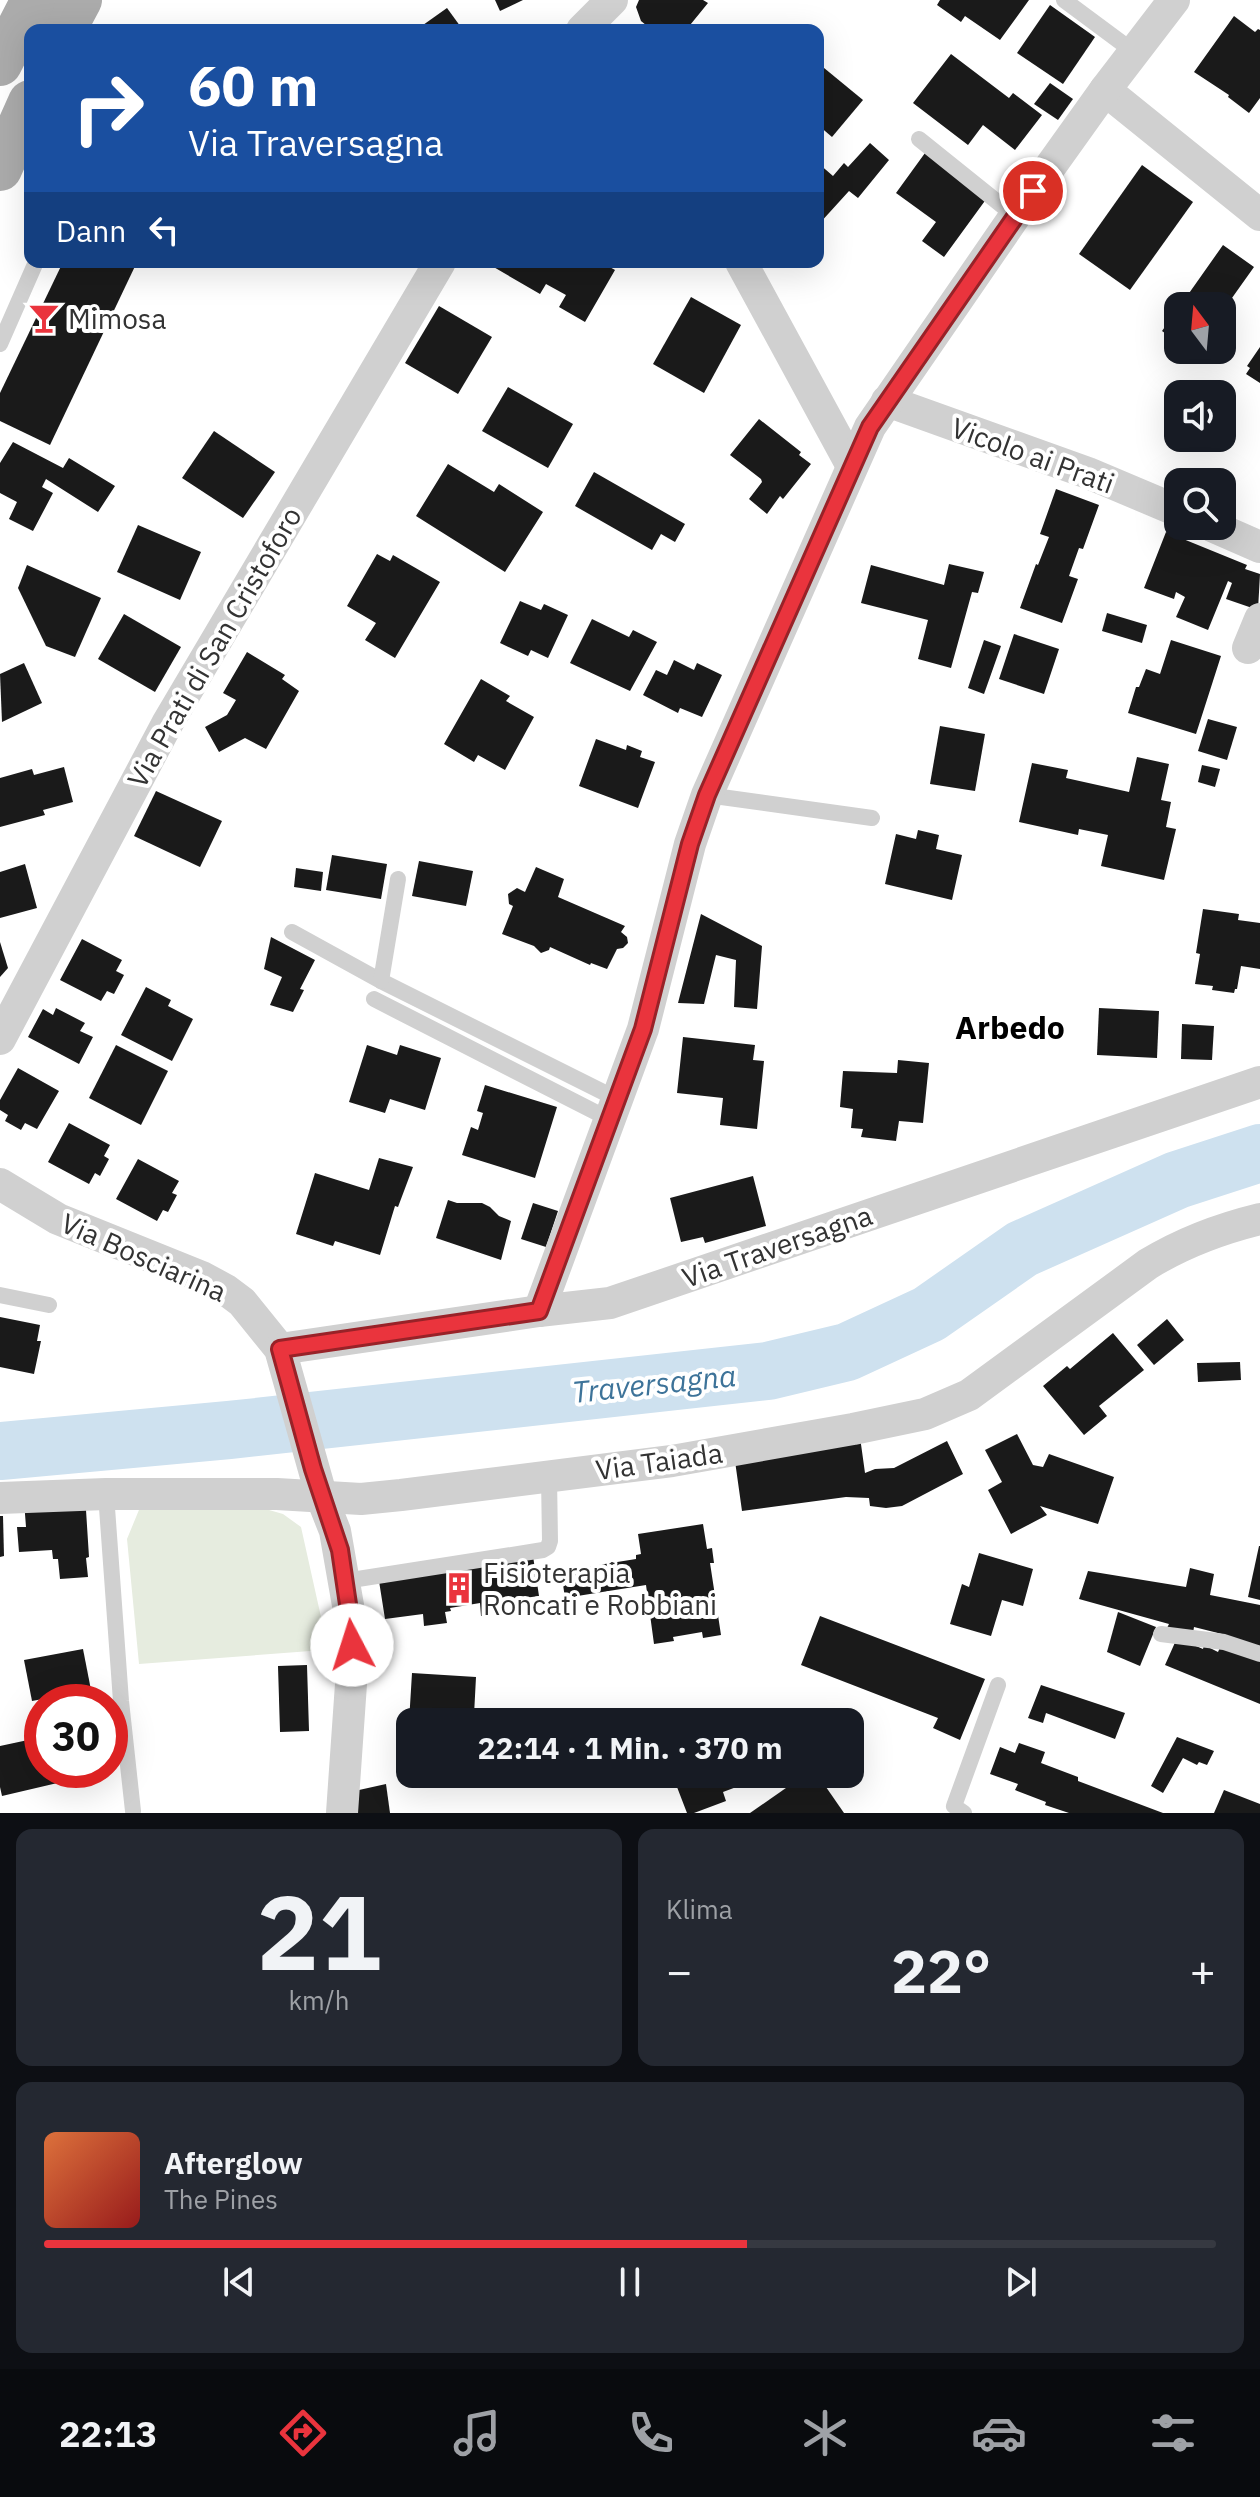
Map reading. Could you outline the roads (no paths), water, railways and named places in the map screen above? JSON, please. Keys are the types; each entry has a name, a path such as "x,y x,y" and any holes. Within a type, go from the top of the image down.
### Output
{"main road":[{"path":"0,10 5,0"},
{"path":"0,64 24,46"},
{"path":"0,169 24,115"}],"street":[{"path":"539,1311 643,1029 690,844 707,795 870,427 1015,216 1174,0"},
{"path":"1105,90 1260,215"},
{"name":"Via Prati di San Cristoforo","path":"0,1039 167,724 436,268"},
{"path":"744,268 852,466"},
{"name":"Vicolo ai Prati","path":"887,401 1088,473 1164,505"},
{"path":"1236,536 1260,547"},
{"name":"Via Traversagna","path":"283,1361 539,1311 610,1303 1260,1082"},
{"name":"Via Bosciarina","path":"0,1184 58,1219 202,1277 226,1290 242,1302 283,1361 318,1484 335,1531 345,1581 352,1645 342,1813"},
{"name":"Via Taiada","path":"0,1498 106,1494 277,1494 318,1484 361,1499 672,1461 901,1420 945,1407 969,1395 1148,1264 1176,1247 1260,1219"}],"lane":[{"path":"1064,0 1134,52"},
{"path":"919,139 1015,216"},
{"path":"0,344 33,268"},
{"path":"707,795 872,818"},
{"path":"381,981 398,879"},
{"path":"292,932 613,1109"},
{"path":"374,999 613,1109"},
{"path":"0,1295 49,1305"},
{"path":"345,1581 543,1550 550,1541 549,1477"},
{"path":"106,1494 121,1701 133,1811"},
{"path":"1161,1634 1224,1642 1260,1654"},
{"path":"964,1813 954,1806 998,1685"}],"waterway":[{"name":"Traversagna","path":"0,1451 229,1430 768,1371 847,1352 929,1314 1022,1249 1177,1180 1260,1153"}],"place":[{"name":"Mimosa","path":"44,318"},
{"name":"Fisioterapia Roncati e Robbiani","path":"459,1588"}],"district":[{"name":"Arbedo","path":"1010,1027"}]}
